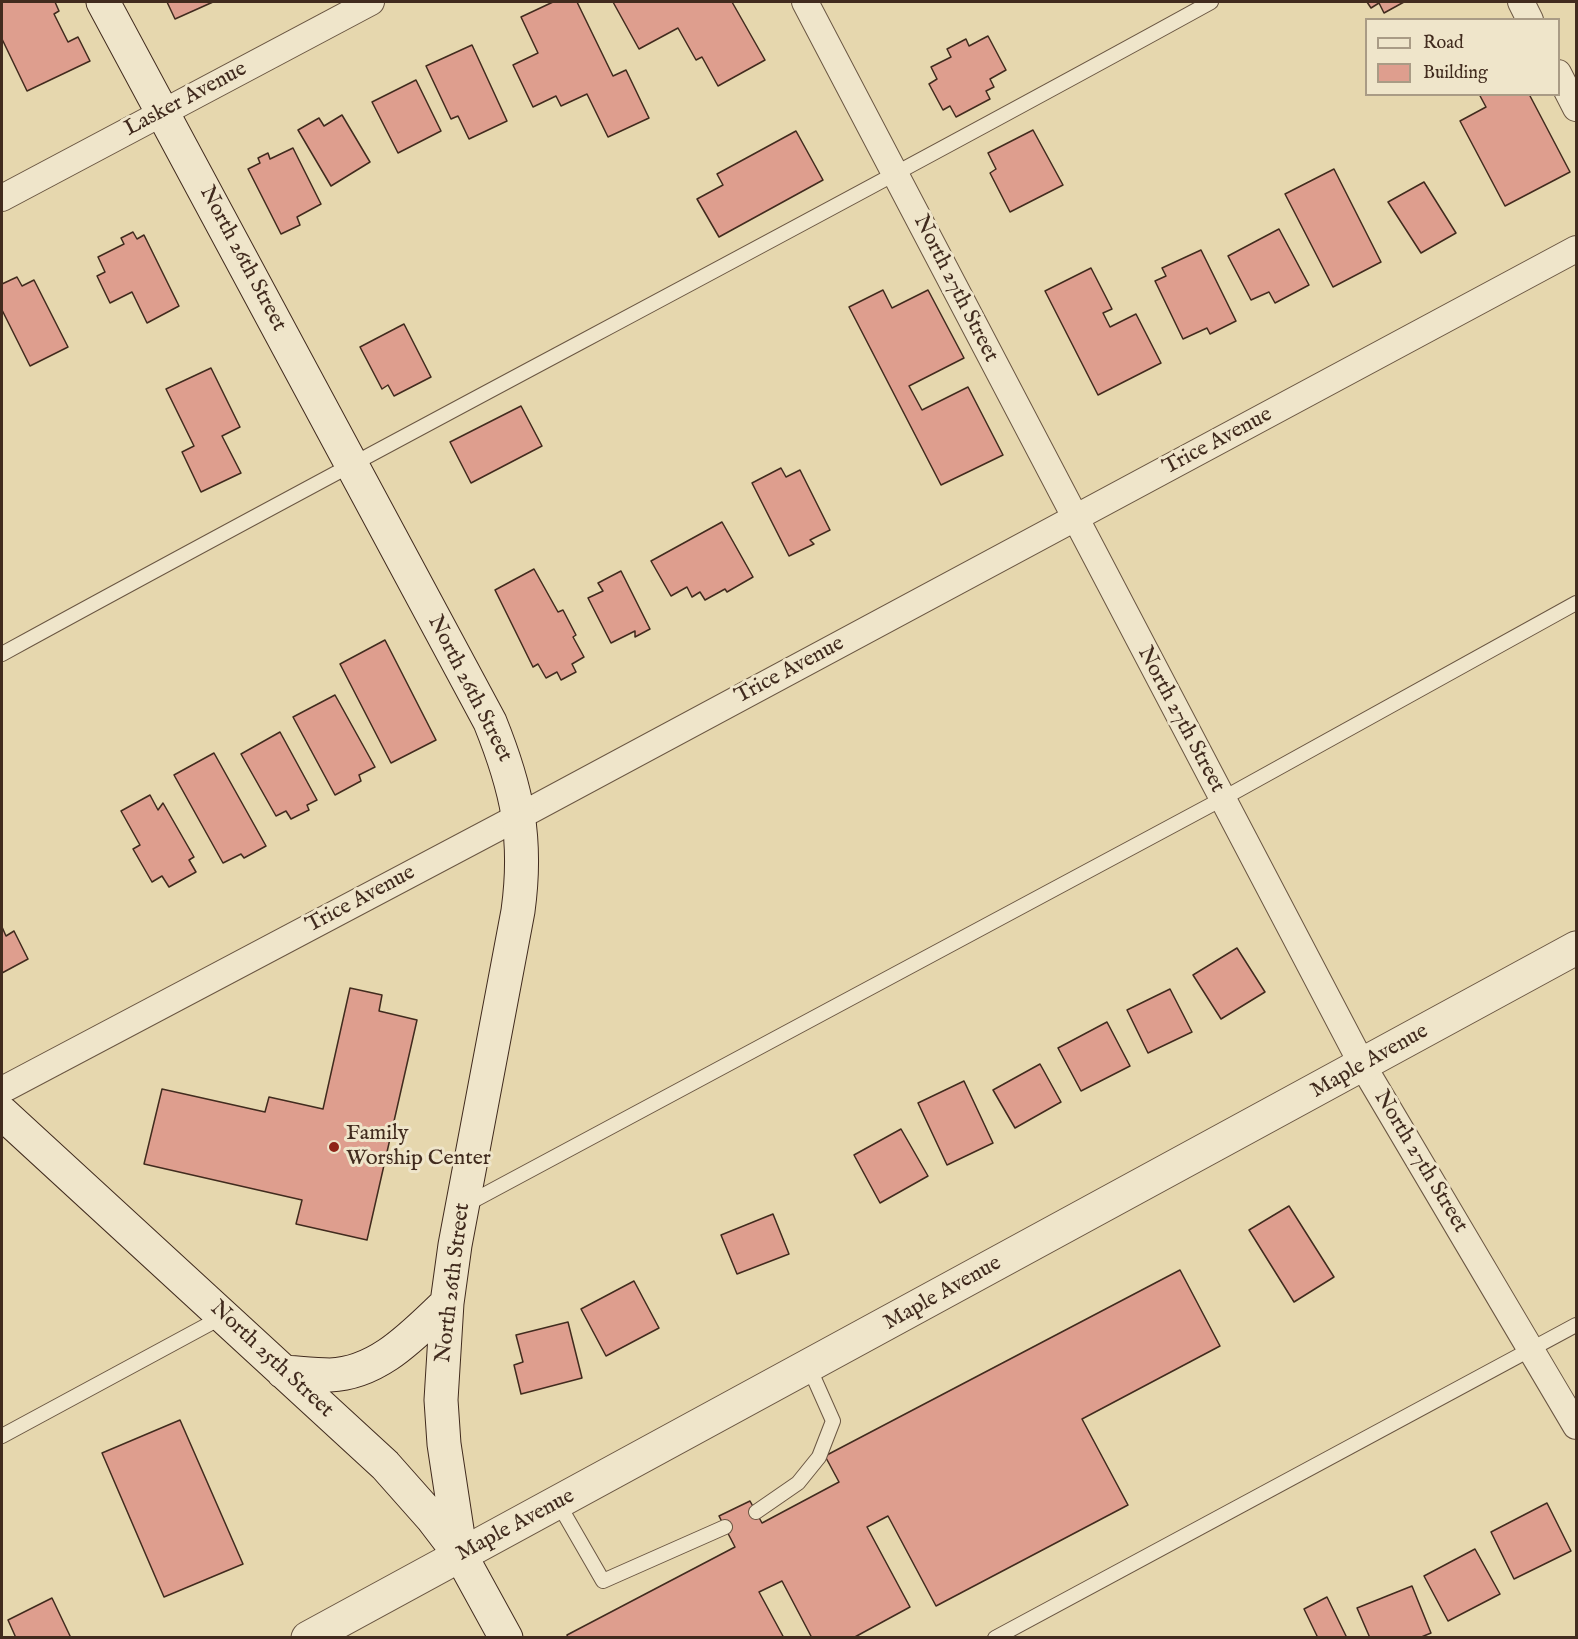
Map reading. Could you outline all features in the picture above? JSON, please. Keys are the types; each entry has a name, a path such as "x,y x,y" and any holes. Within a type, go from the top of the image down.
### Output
{"main road":[{"name":"North 26th Street","path":"103,2 490,722 510,772 520,816 523,878 462,1206 447,1303 441,1400 444,1444 461,1556"},
{"name":"Maple Avenue","path":"308,1638 1363,1066 1576,948"},
{"name":"North 25th Street","path":"2,1113 385,1465 432,1518 461,1556 506,1638"},
{"path":"284,1372 332,1375 371,1366 406,1342 447,1303"}],"street":[{"name":"Lasker Avenue","path":"2,198 370,2"},
{"name":"North 27th Street","path":"805,2 1074,519 1363,1066 1576,1426"},
{"path":"1521,2 1529,18"},
{"path":"1560,78 1576,108"},
{"name":"Trice Avenue","path":"2,1090 520,816 1576,249"}],"lane":[{"path":"2,654 351,463 896,176 1211,2"},
{"path":"462,1206 1222,799 1576,603"},
{"path":"2,1436 224,1317"},
{"path":"995,1638 1576,1324"},
{"path":"756,1512 798,1483 819,1457 833,1421 809,1367"},
{"path":"558,1503 603,1581 724,1527"}],"building":[{"path":"2,2 55,2 59,11 54,14 68,42 78,37 90,61 27,91 2,39"},
{"path":"167,2 213,2 175,19"},
{"path":"553,2 577,2 613,76 626,70 649,118 608,137 587,94 561,106 556,96 533,107 513,65 538,53 521,17"},
{"path":"613,2 732,2 765,60 718,86 702,57 696,60 678,28 639,49"},
{"path":"1367,2 1404,2 1384,13 1379,3 1371,8"},
{"path":"988,36 1006,70 990,79 994,87 986,91 990,99 956,117 950,106 943,110 929,84 937,79 931,67 951,57 947,49 966,39 969,46"},
{"path":"472,45 507,121 469,139 458,116 451,119 426,66"},
{"path":"416,80 441,131 398,153 372,102"},
{"path":"1480,96 1530,96 1570,172 1505,206 1460,121 1486,107"},
{"path":"342,115 370,162 331,186 298,130 319,118 324,126"},
{"path":"1033,130 1063,185 1010,212 990,173 996,169 988,153"},
{"path":"796,131 823,180 719,237 697,199 723,185 717,174"},
{"path":"293,148 321,204 297,217 300,225 281,234 248,169 260,163 258,158 268,153 270,159"},
{"path":"1334,169 1381,262 1333,287 1285,194"},
{"path":"1424,182 1456,233 1421,253 1388,202"},
{"path":"1279,229 1309,285 1275,303 1269,292 1251,300 1228,256"},
{"path":"133,232 137,239 144,235 179,306 147,323 132,292 110,303 97,276 105,272 98,257 124,244 121,238"},
{"path":"1201,250 1236,321 1210,334 1207,328 1183,339 1155,281 1166,276 1162,268"},
{"path":"1091,268 1112,309 1103,313 1110,327 1136,314 1161,363 1098,395 1045,291"},
{"path":"17,277 22,286 34,280 68,347 30,366 2,310 2,284"},
{"path":"883,290 892,308 928,290 964,358 909,386 922,410 968,387 1003,455 941,485 849,307"},
{"path":"404,324 431,377 394,396 388,385 382,389 360,347"},
{"path":"211,368 240,427 222,436 241,473 201,492 182,452 194,446 166,389"},
{"path":"521,406 542,446 471,483 450,442"},
{"path":"781,468 786,477 800,470 830,530 810,540 814,544 789,556 752,483"},
{"path":"722,522 753,577 727,592 725,589 705,600 700,592 692,597 687,587 671,596 651,561"},
{"path":"534,569 558,612 563,610 576,635 573,637 584,657 572,664 576,672 561,680 557,672 546,678 538,664 533,667 495,590"},
{"path":"621,571 650,629 635,637 635,631 611,643 588,598 603,591 598,583"},
{"path":"385,640 436,740 391,763 340,664"},
{"path":"335,695 375,767 359,775 361,781 335,795 293,717"},
{"path":"280,732 317,800 307,805 309,810 291,819 286,811 276,816 241,754"},
{"path":"214,753 266,846 244,858 241,854 223,863 174,775"},
{"path":"150,795 158,810 163,803 194,857 189,860 196,872 169,887 162,876 152,882 133,849 140,845 121,811"},
{"path":"2,927 6,936 14,931 28,959 2,973"},
{"path":"1237,948 1265,992 1221,1019 1193,975"},
{"path":"350,988 382,995 379,1011 417,1020 367,1240 296,1224 302,1200 144,1164 162,1089 265,1112 269,1097 323,1109"},
{"path":"1170,989 1192,1032 1148,1053 1127,1010"},
{"path":"1107,1022 1130,1066 1081,1091 1058,1048"},
{"path":"1040,1064 1061,1102 1015,1128 993,1090"},
{"path":"964,1081 993,1143 947,1165 918,1103"},
{"path":"901,1129 928,1176 880,1203 854,1155"},
{"path":"1289,1206 1334,1277 1294,1302 1249,1230"},
{"path":"773,1214 789,1254 737,1274 721,1235"},
{"path":"1180,1270 1220,1346 1082,1419 1128,1505 936,1606 888,1516 867,1527 910,1607 853,1638 812,1638 782,1581 759,1592 784,1638 568,1638 567,1635 735,1547 719,1516 750,1501 762,1523 839,1482 825,1456"},
{"path":"634,1281 659,1328 606,1356 581,1309"},
{"path":"568,1322 582,1378 521,1394 514,1365 523,1362 516,1335"},
{"path":"180,1420 243,1564 164,1597 102,1453"},
{"path":"1547,1503 1571,1551 1514,1579 1491,1532"},
{"path":"1475,1549 1500,1594 1448,1621 1424,1576"},
{"path":"1412,1586 1431,1633 1419,1638 1370,1638 1357,1608"},
{"path":"1327,1597 1347,1638 1318,1638 1304,1609"},
{"path":"52,1598 71,1638 16,1638 8,1620"}],"place":[{"name":"Family Worship Center","path":"334,1147"}]}
